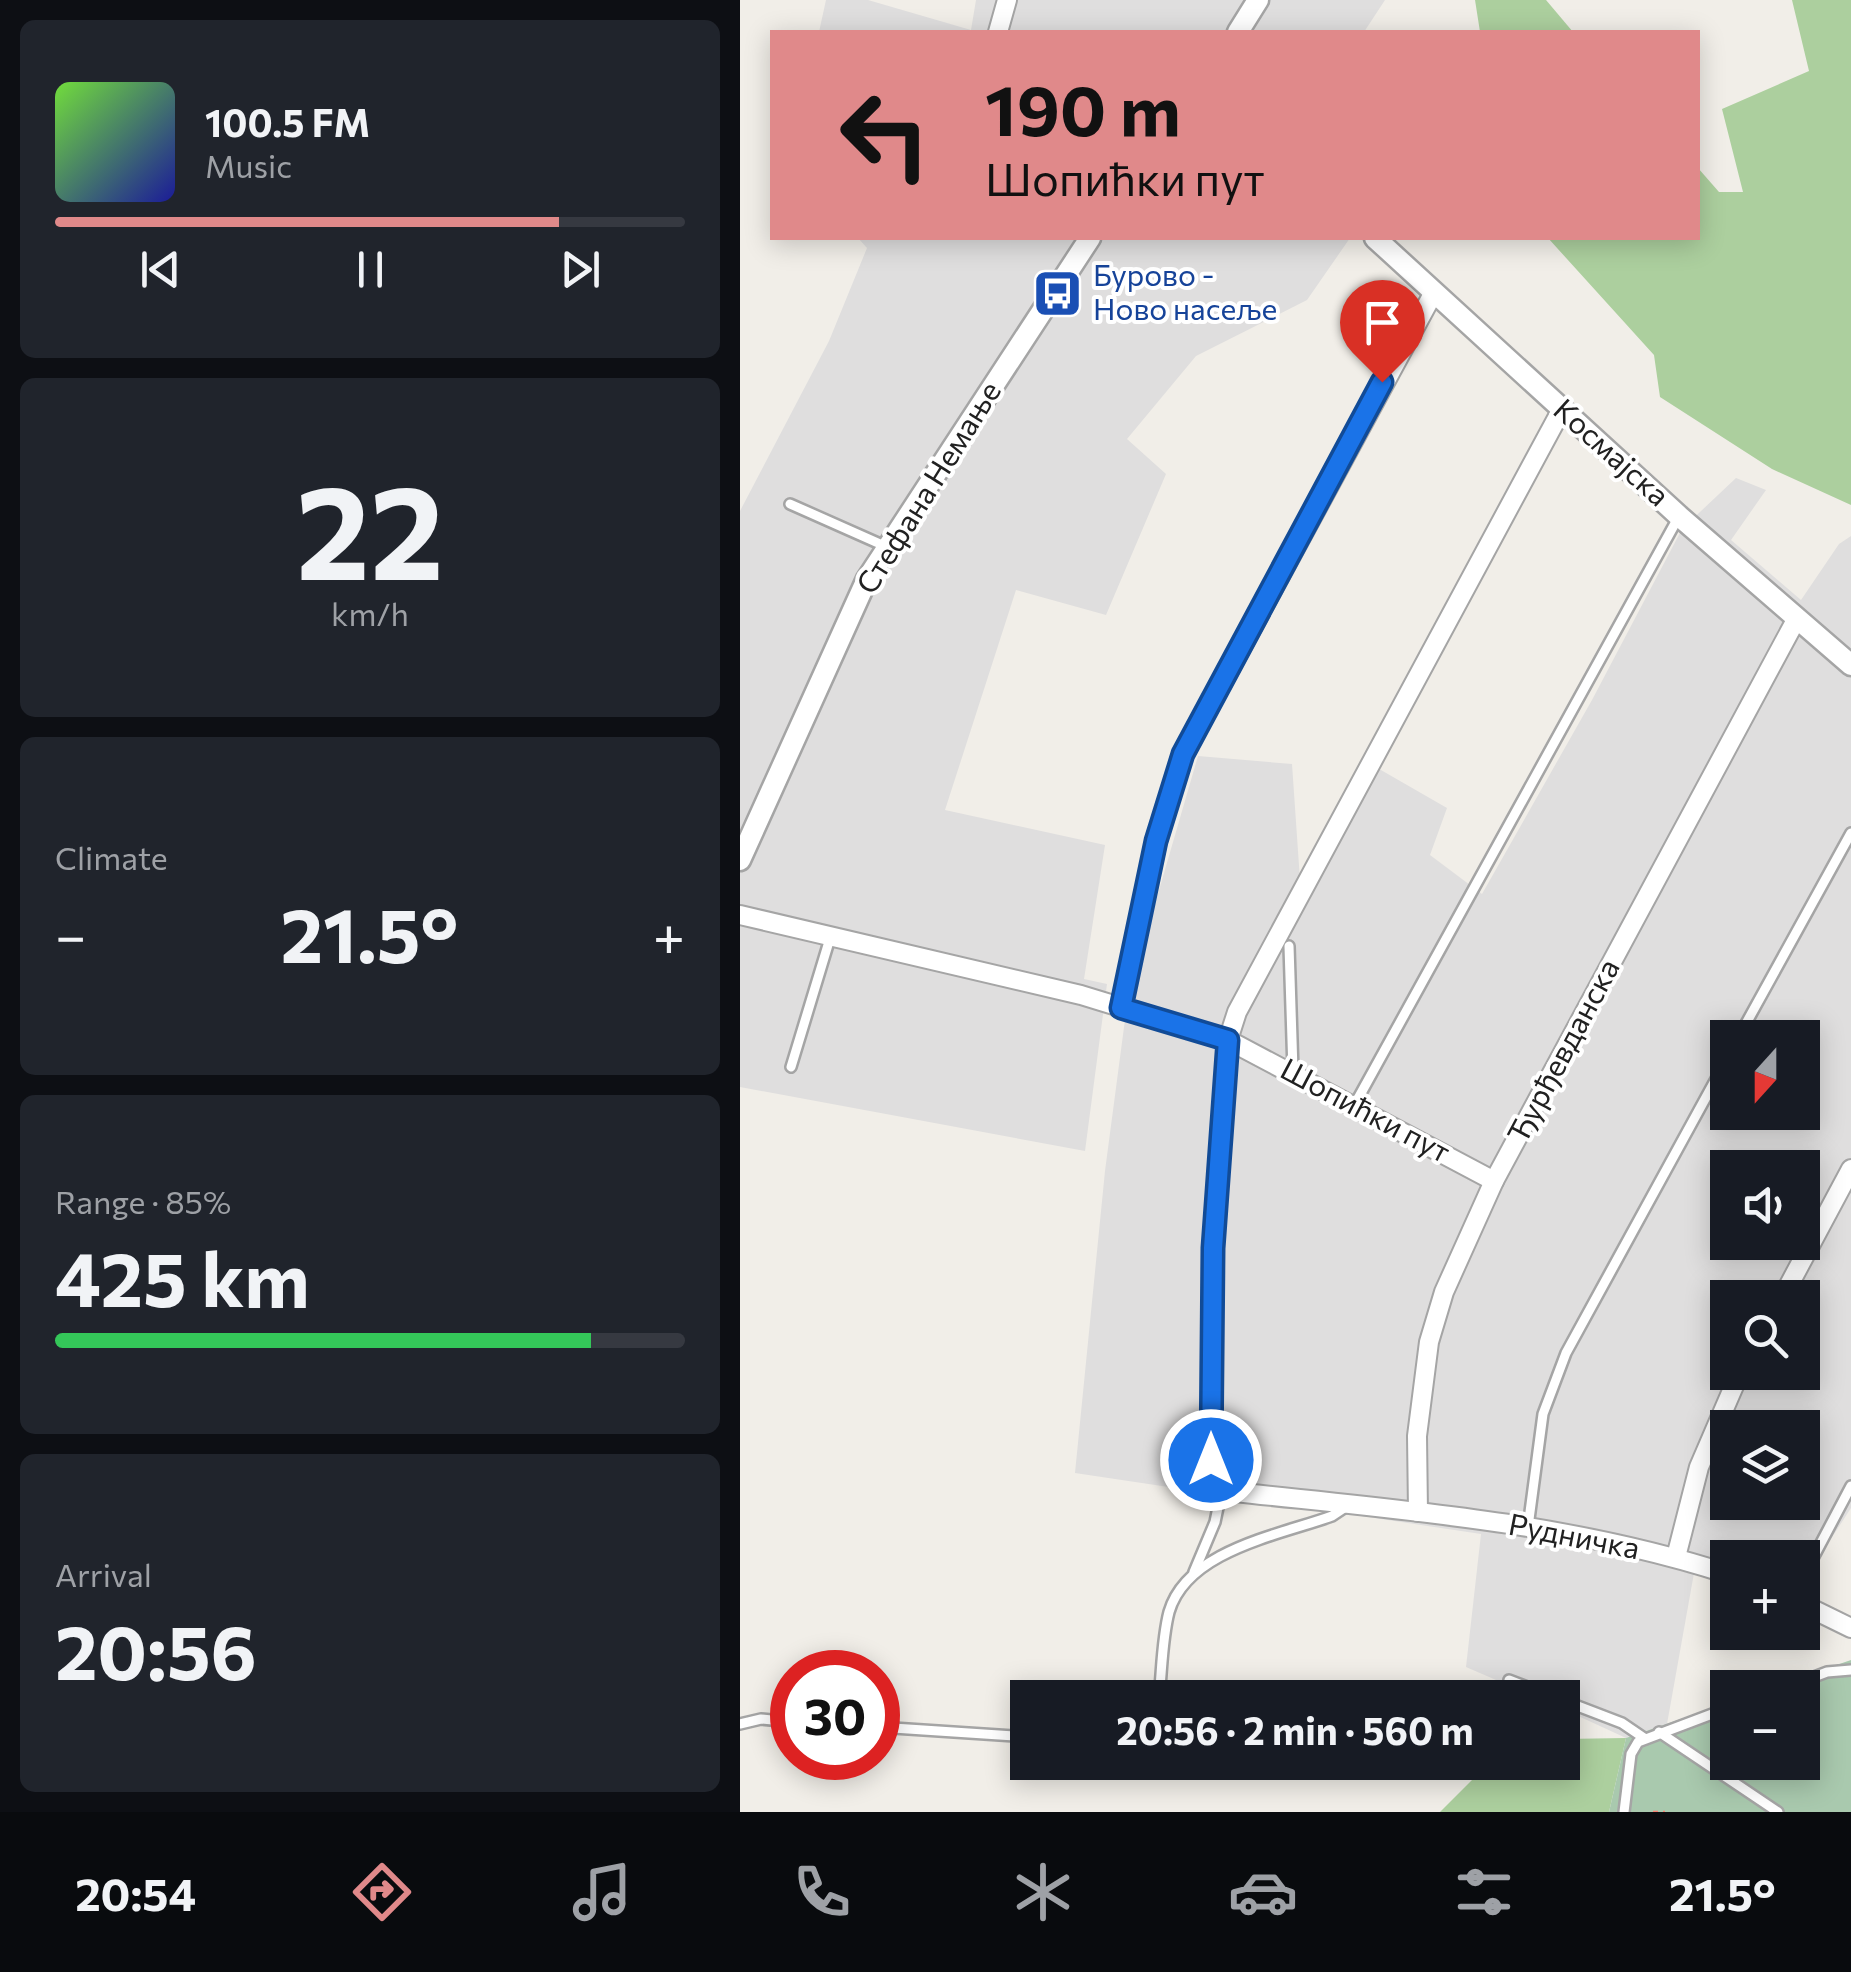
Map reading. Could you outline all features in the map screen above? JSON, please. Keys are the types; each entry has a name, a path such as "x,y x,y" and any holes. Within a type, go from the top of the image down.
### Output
{"street":[{"path":"999,30 1007,0"},
{"path":"1239,30 1258,0"},
{"name":"Стефана Немање","path":"740,860 867,579 1089,240"},
{"name":"Космајска","path":"1377,240 1679,516 1851,665"},
{"path":"1121,1008 1156,841 1183,754 1434,292"},
{"path":"1222,1488 1211,1475 1211,1332 1228,1040 1264,957 1562,409"},
{"name":"Ђурђевданска","path":"1418,1512 1417,1436 1429,1342 1444,1292 1494,1180 1797,618"},
{"name":"Шопићки пут","path":"740,915 1121,1008 1228,1040 1294,1071 1494,1180"},
{"path":"1792,1280 1851,1169"},
{"path":"1676,1557 1699,1468 1732,1390"},
{"name":"Рудничка","path":"1222,1488 1528,1527 1676,1557 1710,1568"},
{"path":"1820,1613 1851,1628"}],"lane":[{"path":"790,504 887,547"},
{"path":"1355,1104 1679,516"},
{"path":"1748,1020 1851,834"},
{"path":"792,1067 831,935"},
{"path":"1289,946 1294,1071"},
{"path":"1528,1527 1543,1414 1566,1354 1710,1090"},
{"path":"1820,1545 1851,1486"},
{"path":"1161,1680 1169,1612 1193,1574 1216,1522 1222,1488"},
{"path":"1193,1574 1224,1556 1332,1516 1350,1504"},
{"path":"1820,1678 1851,1670"},
{"path":"1580,1707 1622,1722 1644,1738"},
{"path":"1624,1812 1631,1754 1644,1738 1710,1714"},
{"path":"740,1724 770,1720"},
{"path":"900,1729 1010,1737"},
{"path":"1658,1732 1778,1812"}],"path":[{"path":"1653,1812 1665,1812"}],"shaded area":[{"path":"826,0 868,0 971,30 819,30"},
{"path":"976,0 1385,0 1365,30 971,30"},
{"path":"860,240 1349,240 1307,300 1196,356 1127,439 1166,474 1106,615 1016,590 945,810 1105,845 1084,979 1107,984 1085,1151 740,1087 740,511 829,341 867,248"},
{"path":"1736,478 1766,490 1731,540 1801,600 1839,544 1851,536 1851,1508 1820,1556 1820,1540 1710,1540 1710,1580 1694,1573 1667,1724 1626,1738 1580,1717 1580,1680 1496,1680 1466,1667 1481,1534 1075,1473 1105,1171 1128,997 1198,756 1292,764 1300,880 1367,762 1447,808 1430,855 1482,894 1592,700 1682,529"}],"green space":[{"path":"1475,0 1546,0 1571,30 1480,30"},
{"path":"1792,0 1851,0 1851,505 1772,469 1660,397 1654,355 1550,240 1700,240 1700,170 1719,192 1743,192 1722,109 1809,71"},
{"path":"1851,1660 1851,1812 1609,1812 1626,1738 1710,1709 1710,1780 1820,1780 1820,1671"},
{"path":"1626,1738 1609,1812 1440,1812 1472,1780 1580,1780 1580,1739"}],"place":[{"name":"Бурово - Ново насеље","path":"1058,293"}],"route":[{"path":"1211,1460 1213,1248 1228,1040 1121,1008 1156,841 1183,754 1382,382"}]}
